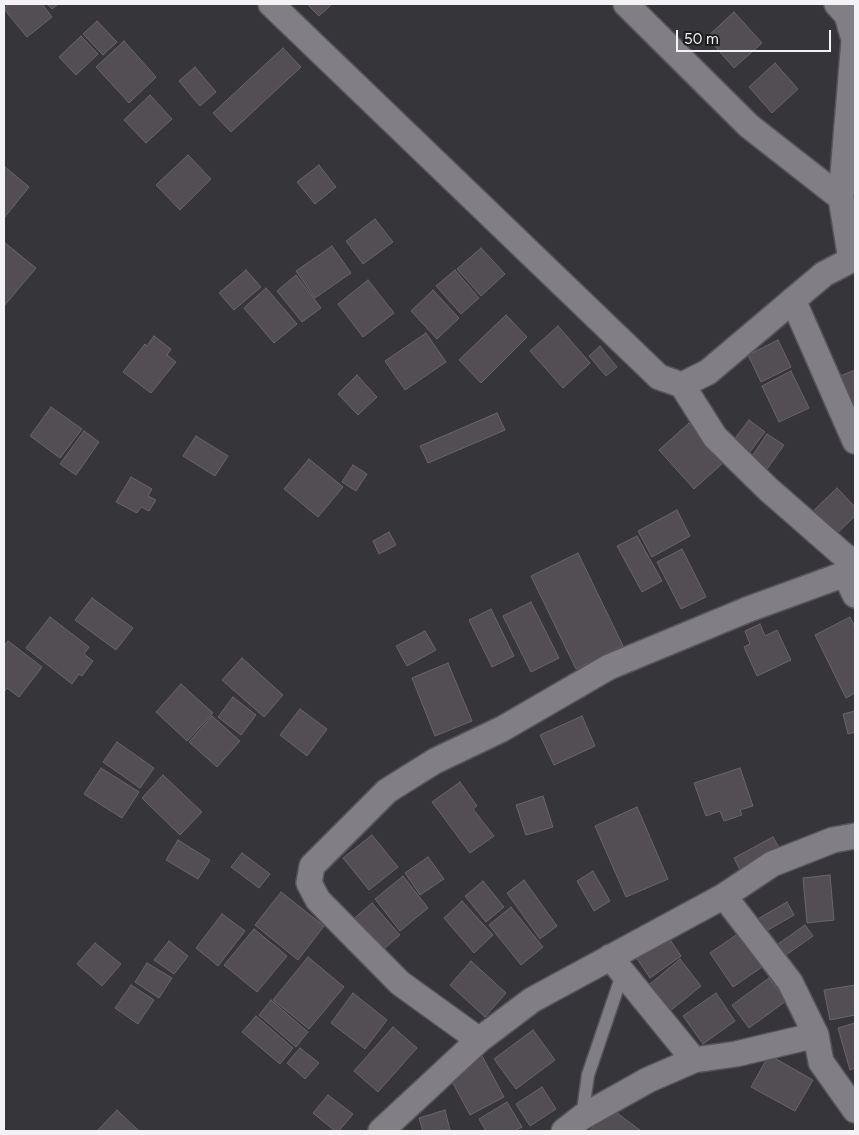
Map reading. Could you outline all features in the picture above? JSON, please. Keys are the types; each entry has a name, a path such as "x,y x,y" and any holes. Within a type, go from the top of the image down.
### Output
{"street":[{"path":"271,4 659,377 682,385 715,437 851,568 609,667 502,729 435,761 387,791 312,866 309,883 318,900 400,983 479,1040"},
{"path":"626,4 749,126 841,198"},
{"path":"682,385 708,372 824,274 853,260 841,198 854,40 847,15 837,4"},
{"path":"793,300 855,442"},
{"path":"381,1131 479,1040 532,1000 617,964 772,864 833,840 855,836"},
{"path":"724,896 790,982 816,1035 821,1062 855,1110"},
{"path":"617,964 694,1060"},
{"path":"573,1124 648,1080 694,1060 736,1054 816,1035"}],"lane":[{"path":"573,1124 591,1066 617,964"}],"building":[{"path":"8,4 42,4 52,17 27,37 4,9"},
{"path":"47,4 58,4 52,9"},
{"path":"307,4 332,4 319,16"},
{"path":"734,12 762,43 734,68 707,37"},
{"path":"97,21 117,42 103,55 83,34"},
{"path":"81,36 98,54 76,75 59,57"},
{"path":"124,41 156,77 129,103 96,67"},
{"path":"283,48 301,67 231,132 213,113"},
{"path":"775,63 798,89 772,113 749,87"},
{"path":"195,67 216,92 200,106 179,81"},
{"path":"150,95 172,119 146,143 124,120"},
{"path":"188,155 211,179 180,210 156,185"},
{"path":"319,165 336,187 315,204 297,182"},
{"path":"4,168 29,187 4,218"},
{"path":"375,219 393,242 363,264 346,241"},
{"path":"5,243 36,268 4,306 4,245"},
{"path":"332,246 351,273 315,298 296,271"},
{"path":"481,248 505,274 481,296 457,269"},
{"path":"246,270 261,287 234,310 219,293"},
{"path":"455,270 479,298 461,314 436,286"},
{"path":"296,275 321,308 302,322 277,291"},
{"path":"368,280 394,313 363,337 338,304"},
{"path":"266,288 297,324 274,343 244,308"},
{"path":"433,290 459,318 437,339 411,311"},
{"path":"506,315 527,337 481,383 459,360"},
{"path":"558,326 590,363 563,388 530,351"},
{"path":"426,333 446,362 405,390 385,361"},
{"path":"154,336 171,349 167,355 176,362 151,393 123,372 145,344 147,346"},
{"path":"778,340 791,367 761,382 748,355"},
{"path":"600,346 617,367 606,376 589,356"},
{"path":"855,370 855,412 840,376"},
{"path":"791,371 809,408 779,422 762,386"},
{"path":"357,375 377,397 358,415 338,394"},
{"path":"51,407 82,429 60,458 30,436"},
{"path":"497,413 505,430 428,463 420,446"},
{"path":"749,420 765,432 749,453 733,441"},
{"path":"689,423 724,462 694,489 659,450"},
{"path":"84,431 99,442 76,475 60,464"},
{"path":"767,434 784,445 767,469 751,458"},
{"path":"196,436 228,456 215,476 183,456"},
{"path":"309,459 343,487 318,517 284,489"},
{"path":"353,465 367,474 356,491 342,482"},
{"path":"131,477 152,489 148,496 156,500 149,511 141,507 137,513 116,502"},
{"path":"837,488 855,507 855,516 831,539 808,516"},
{"path":"677,510 690,536 652,557 638,531"},
{"path":"389,532 396,545 379,554 373,541"},
{"path":"637,536 662,581 642,592 617,546"},
{"path":"682,549 706,597 681,609 657,562"},
{"path":"578,553 623,646 576,669 531,576"},
{"path":"92,598 133,628 116,650 75,620"},
{"path":"531,602 559,658 531,672 503,616"},
{"path":"491,609 514,656 492,667 469,620"},
{"path":"50,617 89,647 84,654 93,661 82,676 79,674 72,684 26,648"},
{"path":"850,617 855,627 855,693 846,698 815,635"},
{"path":"760,624 765,636 777,630 791,660 757,676 744,647 750,644 745,631"},
{"path":"425,631 436,650 407,666 396,646"},
{"path":"8,641 42,667 19,697 7,688 4,692 4,646"},
{"path":"242,658 283,695 264,717 222,680"},
{"path":"448,663 472,721 435,736 412,678"},
{"path":"181,684 213,713 187,741 156,712"},
{"path":"233,697 256,715 241,735 218,717"},
{"path":"300,709 327,729 307,756 280,735"},
{"path":"855,711 855,732 848,734 843,714"},
{"path":"212,716 240,741 217,767 189,742"},
{"path":"582,716 595,746 554,765 540,735"},
{"path":"117,742 154,768 140,788 103,762"},
{"path":"101,768 139,792 122,818 84,794"},
{"path":"740,768 753,806 740,810 742,815 724,821 720,811 706,816 694,783"},
{"path":"163,775 202,812 180,835 142,798"},
{"path":"460,782 477,806 473,809 494,836 470,853 432,802"},
{"path":"543,796 553,827 526,835 516,805"},
{"path":"637,807 668,879 626,897 595,826"},
{"path":"372,835 398,867 369,890 343,858"},
{"path":"773,837 781,851 741,872 734,858"},
{"path":"178,840 210,860 198,879 166,860"},
{"path":"242,853 270,874 259,888 231,867"},
{"path":"428,857 444,879 420,895 405,873"},
{"path":"593,871 610,901 594,911 577,881"},
{"path":"830,875 834,920 807,923 803,878"},
{"path":"403,876 428,908 400,931 375,899"},
{"path":"524,880 557,926 540,939 507,893"},
{"path":"483,881 504,907 486,922 465,896"},
{"path":"281,892 324,926 298,960 255,925"},
{"path":"462,901 493,935 474,953 444,918"},
{"path":"787,902 794,915 763,933 756,920"},
{"path":"372,903 400,935 378,954 350,922"},
{"path":"511,907 543,947 521,965 489,925"},
{"path":"222,914 245,931 218,966 196,948"},
{"path":"805,925 813,936 786,955 778,944"},
{"path":"254,929 287,956 257,992 224,965"},
{"path":"665,932 681,956 650,978 634,954"},
{"path":"739,933 762,967 733,987 710,953"},
{"path":"169,941 188,956 174,974 154,960"},
{"path":"95,943 121,964 102,986 77,964"},
{"path":"308,957 344,987 309,1029 273,1000"},
{"path":"680,959 701,986 670,1011 649,985"},
{"path":"471,961 506,993 485,1017 450,985"},
{"path":"147,963 172,978 159,998 135,982"},
{"path":"769,978 786,1001 749,1028 732,1005"},
{"path":"131,985 154,1000 138,1024 115,1008"},
{"path":"855,985 855,1015 830,1020 824,990"},
{"path":"353,993 387,1020 365,1049 331,1023"},
{"path":"716,993 735,1021 703,1044 683,1016"},
{"path":"271,1000 308,1032 296,1047 259,1015"},
{"path":"256,1016 293,1048 280,1064 242,1032"},
{"path":"855,1023 855,1068 850,1070 838,1028"},
{"path":"393,1027 417,1048 378,1092 354,1071"},
{"path":"533,1030 555,1060 516,1089 494,1059"},
{"path":"300,1048 319,1063 305,1079 287,1063"},
{"path":"481,1054 504,1097 470,1115 447,1072"},
{"path":"769,1055 813,1080 795,1111 751,1087"},
{"path":"542,1087 556,1109 530,1126 516,1104"},
{"path":"328,1095 353,1114 339,1131 335,1131 313,1113"},
{"path":"507,1102 522,1127 515,1131 486,1131 479,1119"},
{"path":"609,1107 641,1131 590,1131"},
{"path":"117,1110 139,1131 97,1131"},
{"path":"445,1110 450,1130 423,1131 419,1118"}]}
